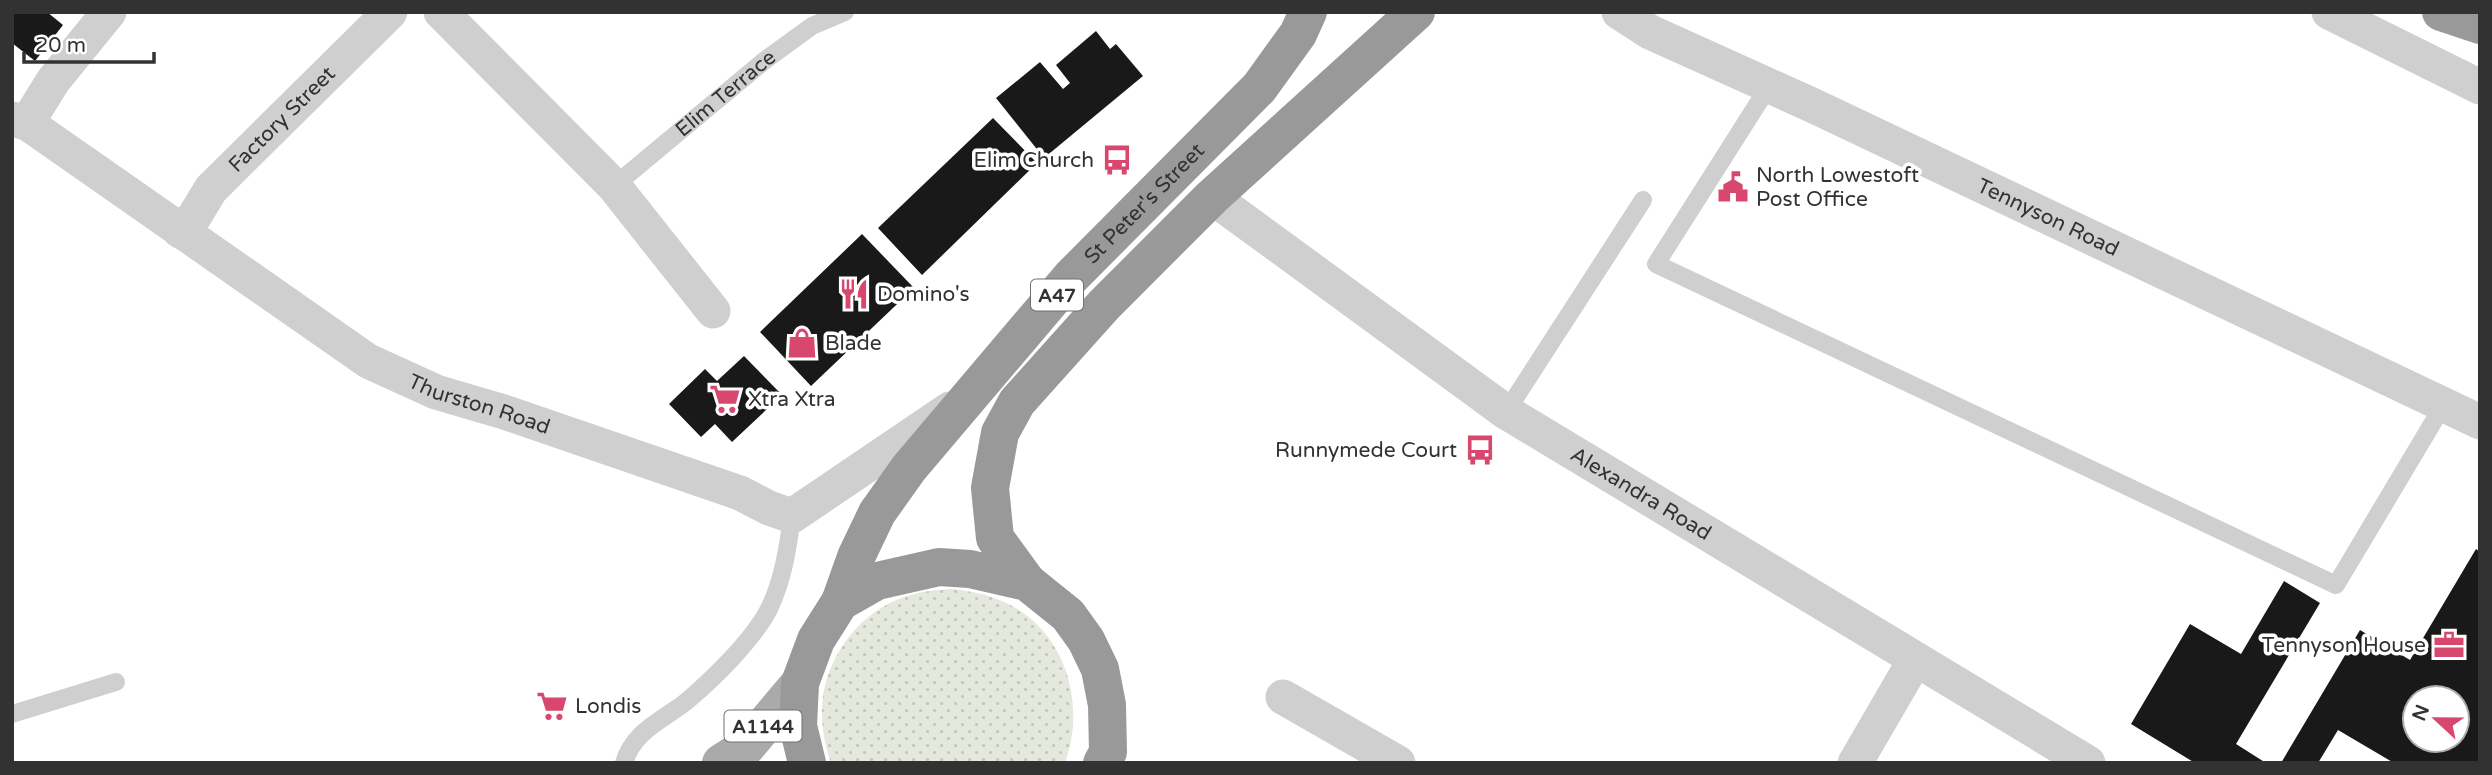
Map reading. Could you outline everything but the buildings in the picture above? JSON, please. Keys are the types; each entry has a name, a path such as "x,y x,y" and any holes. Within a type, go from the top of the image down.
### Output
{"highway":[{"name":"St Peter's Street","path":"807,763 798,726 800,683 816,640 840,602 856,557 877,513 909,468 1071,277 1259,88 1298,34 1308,12"},
{"name":"St Peter's Street","path":"1027,582 995,538 990,488 1000,433 1017,402 1104,305 1212,197 1416,12"},
{"path":"2441,12 2480,26"},
{"path":"840,602 877,581 939,567 970,569 1027,582 1068,615 1086,640 1100,669 1107,705 1107,759"}],"main road":[{"name":"A1144","path":"721,763 746,747 800,683"}],"street":[{"path":"20,121 109,12"},
{"name":"Factory Street","path":"180,231 194,217 211,189 390,12"},
{"path":"441,12 614,186 713,311"},
{"name":"Tennyson Road","path":"1619,12 1650,33 1802,101 2480,422"},
{"path":"2329,12 2480,87"},
{"name":"Thurston Road","path":"20,121 368,361 436,392 517,416 740,494 792,516"},
{"name":"Alexandra Road","path":"1212,197 1506,412 2088,763"},
{"path":"792,516 972,394"},
{"path":"1855,763 1915,660"},
{"path":"1283,697 1398,763"}],"lane":[{"name":"Elim Terrace","path":"614,186 764,61 812,26 845,12"},
{"path":"1769,86 1656,264 2336,585 2444,404"},
{"path":"1506,412 1643,200"},
{"path":"624,763 636,738 688,700 758,626 769,609 780,581 792,516"},
{"path":"12,713 116,682"}],"shaded area":[{"path":"952,589 991,597 1025,614 1042,630 1056,649 1066,670 1073,716 1065,763 831,763 823,727 823,697 827,679 843,645 854,631 883,607 912,595"}],"place":[{"name":"Elim Church","path":"1117,160"},
{"name":"North Lowestoft Post Office","path":"1733,187"},
{"name":"Domino's","path":"854,294"},
{"name":"Blade","path":"802,343"},
{"name":"Xtra Xtra","path":"725,399"},
{"name":"Runnymede Court","path":"1480,450"},
{"name":"Tennyson House","path":"2449,645"},
{"name":"Londis","path":"552,706"}]}
